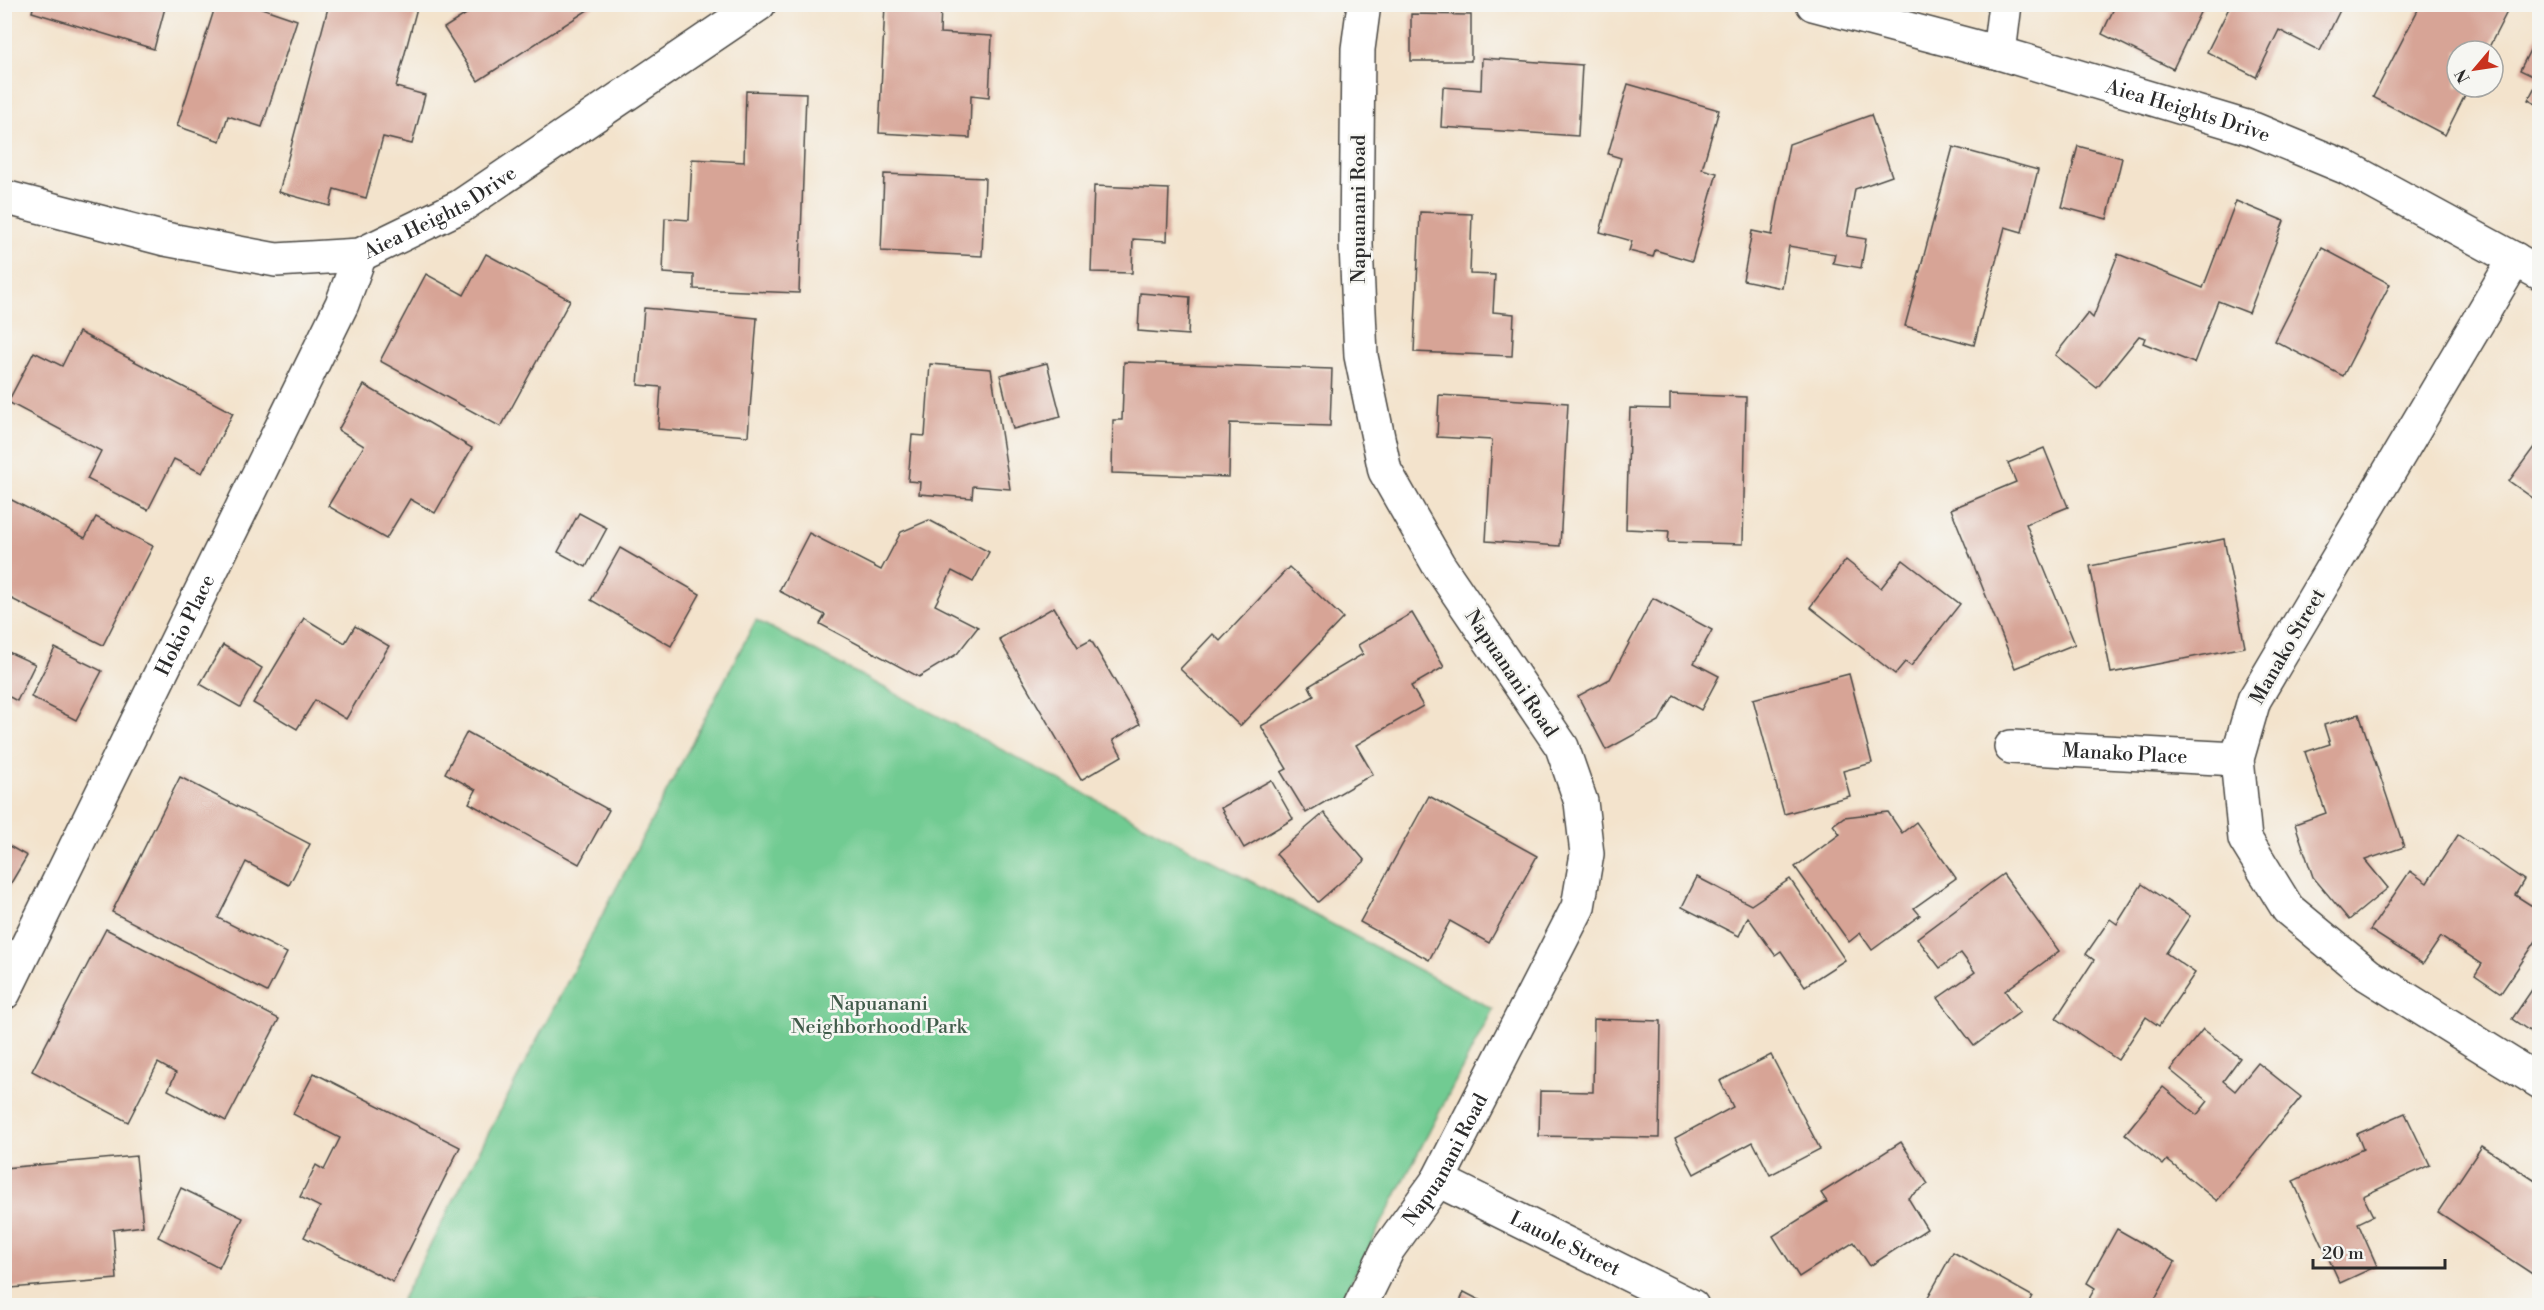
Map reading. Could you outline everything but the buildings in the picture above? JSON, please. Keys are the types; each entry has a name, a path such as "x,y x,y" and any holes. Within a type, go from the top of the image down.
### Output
{"street":[{"name":"Aiea Heights Drive","path":"4,197 165,239 276,260 360,255 461,206 759,4"},
{"name":"Napuanani Road","path":"1360,1305 1388,1249 1438,1180 1578,907 1587,854 1581,802 1562,747 1438,564 1385,471 1361,356 1360,337 1356,245 1358,49 1364,4"},
{"name":"Aiea Heights Drive","path":"1813,4 1999,53 2253,129 2345,167 2527,266"},
{"path":"1999,53 2005,4"},
{"name":"Hokio Place","path":"4,993 342,304 360,255"},
{"name":"Manako Street","path":"2527,266 2254,700 2237,759 2245,839 2288,909 2368,975 2540,1082"},
{"name":"Manako Place","path":"2011,747 2237,759"},
{"name":"Lauole Street","path":"1438,1180 1692,1305"}],"green space":[{"name":"Napuanani Neighborhood Park","path":"756,620 1493,1009 1339,1305 399,1305"}]}
